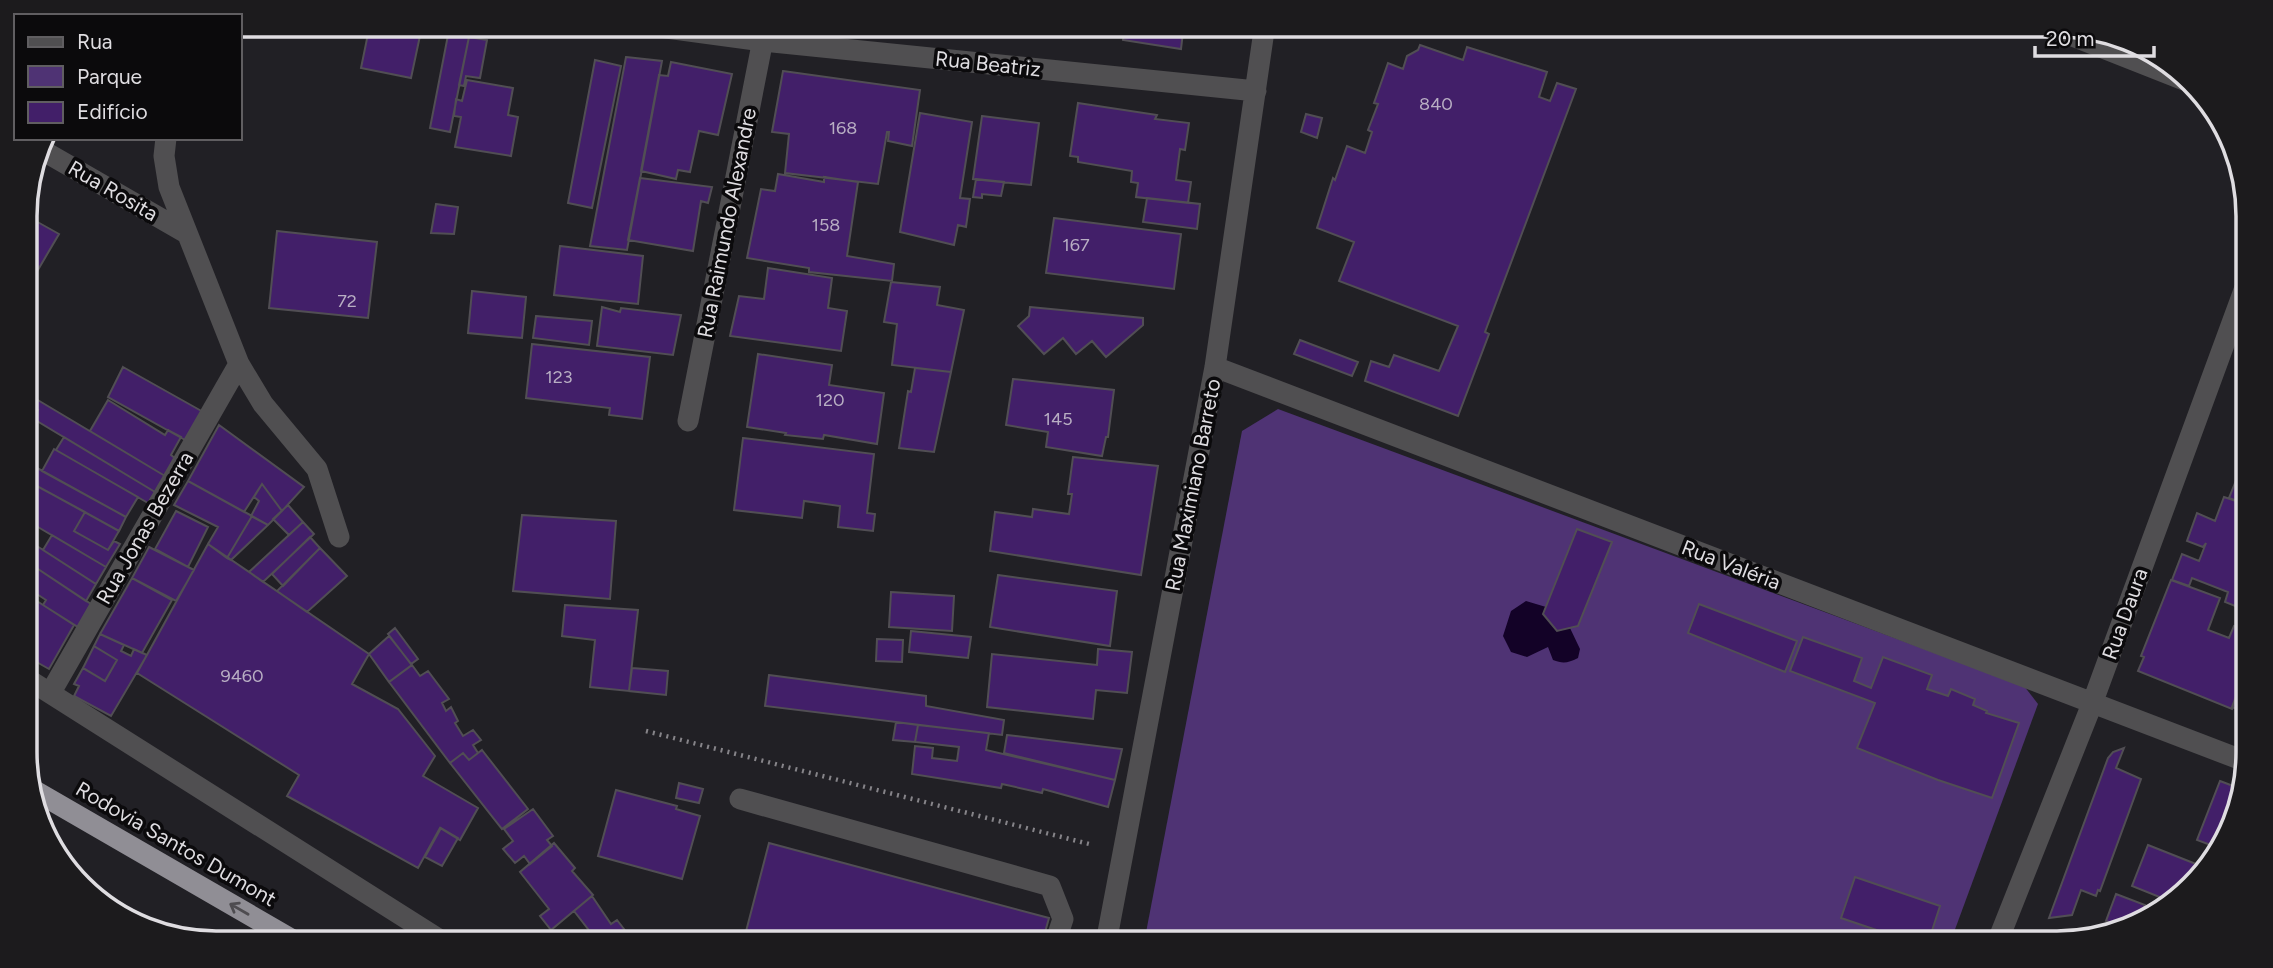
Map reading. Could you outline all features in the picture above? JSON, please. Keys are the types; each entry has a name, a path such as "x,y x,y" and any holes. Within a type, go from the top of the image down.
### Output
{"highway":[{"name":"Rodovia Santos Dumont","path":"42,795 277,931"}],"street":[{"name":"Rua Raimundo Alexandre","path":"688,421 764,37"},
{"name":"Rua Beatriz","path":"799,37 1256,91"},
{"name":"Rua Maximiano Barreto","path":"1108,931 1215,367 1263,37"},
{"path":"2078,38 2161,71"},
{"path":"166,140 164,156 169,187 239,364 263,404 317,469 339,537"},
{"name":"Rua Rosita","path":"48,154 186,233"},
{"name":"Rua Daura","path":"2002,931 2092,704 2236,312"},
{"name":"Rua Jonas Bezerra","path":"51,692 239,364"},
{"name":"Rua Valéria","path":"1215,367 2236,758"},
{"path":"37,684 426,931"},
{"path":"740,799 1050,886 1063,919 1059,931"}],"path":[{"path":"646,731 1124,853"}],"green space":[{"path":"1278,409 2024,686 2038,704 1954,931 1146,931 1242,431"}],"shaded area":[{"path":"1526,601 1546,607 1543,614 1557,631 1570,628 1580,649 1578,658 1566,662 1553,660 1548,647 1527,657 1511,652 1503,636 1511,611"}],"building":[{"path":"367,37 420,37 411,78 361,68"},
{"path":"448,37 469,37 450,132 430,128"},
{"path":"469,37 487,40 480,78 466,76 464,86 459,85"},
{"path":"1123,37 1182,37 1181,49 1123,40"},
{"path":"1420,45 1463,60 1467,47 1547,72 1539,97 1550,101 1557,83 1576,89 1485,332 1489,334 1458,416 1365,381 1371,361 1389,367 1394,355 1439,371 1458,326 1339,281 1354,242 1317,228 1333,178 1335,180 1347,146 1365,153 1372,132 1368,130 1378,104 1374,103 1388,63 1403,69 1407,56 1418,50"},
{"path":"626,57 662,61 627,250 590,246"},
{"path":"595,60 621,66 592,208 568,203"},
{"path":"671,62 732,74 718,135 699,131 690,172 678,170 676,179 641,171 659,75 668,76"},
{"path":"783,71 920,90 912,146 888,141 887,132 878,184 785,173 789,134 772,132"},
{"path":"467,80 513,88 508,115 518,117 511,156 455,147 461,117 454,116 456,99 462,101"},
{"path":"1078,103 1157,115 1155,119 1189,123 1185,150 1180,149 1176,180 1191,182 1188,203 1136,197 1138,183 1131,182 1132,171 1078,162 1078,157 1070,156"},
{"path":"920,113 972,122 960,198 970,199 966,227 958,225 954,245 900,232"},
{"path":"1306,114 1322,118 1317,138 1301,132"},
{"path":"982,116 1039,123 1031,185 973,179"},
{"path":"778,174 824,182 824,177 858,182 847,256 894,264 892,281 809,272 809,268 747,258 761,189 775,191"},
{"path":"640,178 712,187 708,203 701,201 693,251 628,240"},
{"path":"976,179 1004,182 1001,196 982,194 982,198 973,197"},
{"path":"1147,198 1200,204 1197,229 1143,222"},
{"path":"436,204 458,207 454,234 431,233"},
{"path":"1054,218 1181,234 1174,289 1046,273"},
{"path":"37,222 59,234 37,272"},
{"path":"277,231 377,242 368,318 269,308"},
{"path":"560,246 643,256 638,304 554,295"},
{"path":"768,268 832,278 828,308 847,311 841,351 730,336 739,296 764,299"},
{"path":"891,282 940,287 937,305 964,310 951,372 892,365 897,324 884,322"},
{"path":"472,291 526,297 522,338 468,333"},
{"path":"602,307 620,312 621,308 681,315 673,355 597,346"},
{"path":"1030,307 1143,318 1143,325 1106,357 1092,341 1076,354 1063,338 1044,354 1018,326 1029,316"},
{"path":"536,316 592,321 589,345 533,338"},
{"path":"1300,340 1358,362 1352,376 1294,354"},
{"path":"532,344 650,357 642,419 609,415 610,408 526,398"},
{"path":"758,354 832,365 829,385 884,393 877,444 824,435 823,439 785,435 786,433 747,427"},
{"path":"123,367 205,413 187,441 108,397"},
{"path":"915,368 951,372 934,452 899,448 908,391 911,392"},
{"path":"1013,379 1114,390 1108,437 1102,456 1046,447 1048,432 1006,425"},
{"path":"37,400 165,476 155,492 37,421"},
{"path":"108,400 165,435 168,430 181,437 171,455 176,459 165,476 90,431"},
{"path":"219,425 304,487 282,511 262,484 244,512 188,481"},
{"path":"64,437 155,492 148,503 56,450"},
{"path":"743,438 874,454 867,513 875,514 873,531 838,527 840,506 804,501 802,518 734,510"},
{"path":"54,449 138,497 126,517 42,471"},
{"path":"1073,457 1158,466 1141,575 990,551 995,512 1032,517 1033,509 1069,514 1072,494 1068,494"},
{"path":"37,468 126,517 119,531 37,486"},
{"path":"188,481 252,516 227,558 208,544 218,527 174,505"},
{"path":"2236,481 2236,501 2229,498"},
{"path":"262,484 282,511 268,525 251,516 259,501 254,497"},
{"path":"37,486 85,512 74,531 108,550 114,541 120,544 106,567 37,526"},
{"path":"2224,497 2236,501 2236,606 2225,602 2228,592 2192,578 2189,586 2172,580 2182,554 2199,561 2206,543 2203,547 2187,541 2197,513 2215,521"},
{"path":"288,505 303,522 289,535 273,519"},
{"path":"176,511 208,527 188,567 155,549"},
{"path":"85,512 119,531 108,550 74,531"},
{"path":"522,515 616,521 610,599 513,591"},
{"path":"252,516 268,525 231,560 227,558"},
{"path":"303,522 314,534 263,582 249,572"},
{"path":"1577,529 1612,542 1578,626 1557,631 1543,614"},
{"path":"52,535 106,567 96,584 43,550"},
{"path":"310,537 320,548 283,586 272,574"},
{"path":"208,544 369,654 352,684 398,709 435,756 423,776 478,808 460,840 440,828 418,868 287,796 299,775 137,673"},
{"path":"37,546 96,584 86,601 37,568"},
{"path":"149,547 194,570 176,601 132,578"},
{"path":"320,548 347,576 307,612 277,591"},
{"path":"37,568 91,604 78,627 43,605 46,600 37,594"},
{"path":"998,575 1117,591 1110,646 990,627"},
{"path":"132,578 172,600 142,653 100,634"},
{"path":"2171,580 2220,598 2208,630 2229,638 2236,627 2236,698 2232,709 2138,671 2144,657 2141,656"},
{"path":"891,592 954,596 952,631 889,627"},
{"path":"37,601 74,625 49,669 37,662"},
{"path":"1699,604 1797,641 1785,672 1688,633"},
{"path":"565,605 638,610 629,691 590,687 595,640 562,636"},
{"path":"395,628 418,659 411,664 388,634"},
{"path":"911,631 971,637 968,658 909,652"},
{"path":"100,634 124,645 121,651 131,656 134,649 147,655 111,716 74,696 79,686 74,684 83,668 105,681 117,660 94,646"},
{"path":"389,636 412,665 389,682 369,654"},
{"path":"1803,637 1862,658 1854,681 1871,688 1883,657 1932,675 1927,689 1948,696 1951,689 1975,699 1973,705 1987,711 1986,713 2019,723 1992,798 1857,748 1875,703 1790,671"},
{"path":"877,639 903,640 902,662 876,661"},
{"path":"94,646 117,660 105,681 83,668"},
{"path":"1098,649 1132,652 1127,693 1096,690 1093,719 987,707 992,654 1097,665"},
{"path":"412,665 420,676 428,671 449,699 442,703 446,711 451,707 458,721 455,723 463,736 473,730 481,740 473,745 478,753 469,760 463,753 450,763 389,682"},
{"path":"632,668 668,671 666,695 629,691"},
{"path":"769,675 926,696 926,706 1004,720 1002,735 765,706"},
{"path":"896,722 918,725 915,742 893,740"},
{"path":"918,725 989,733 986,750 1115,780 1108,807 1043,789 1042,793 1002,784 1001,788 912,774 915,746 933,748 932,758 957,761 959,747 915,742"},
{"path":"1007,735 1122,749 1115,780 1004,753"},
{"path":"2124,748 2116,768 2141,779 2100,891 2098,890 2096,896 2081,890 2072,915 2049,918 2108,758 2113,752"},
{"path":"482,750 528,809 502,829 450,763 463,753 469,760"},
{"path":"2220,781 2233,786 2223,821 2212,842 2210,845 2197,840"},
{"path":"679,783 703,789 699,803 676,798"},
{"path":"616,790 677,806 676,809 700,816 682,879 598,856"},
{"path":"533,809 553,836 547,840 552,846 530,864 524,856 515,863 503,849 513,841 504,829"},
{"path":"441,828 458,838 442,866 425,857"},
{"path":"554,843 575,868 572,871 593,895 551,930 540,916 549,909 520,872"},
{"path":"769,843 1049,918 1045,931 746,931"},
{"path":"2148,845 2196,864 2184,879 2161,898 2132,886"},
{"path":"1855,877 1940,906 1932,931 1879,931 1841,918"},
{"path":"2116,894 2145,905 2136,913 2115,922 2106,921"},
{"path":"592,896 611,924 617,920 626,931 589,931 574,911"}]}
